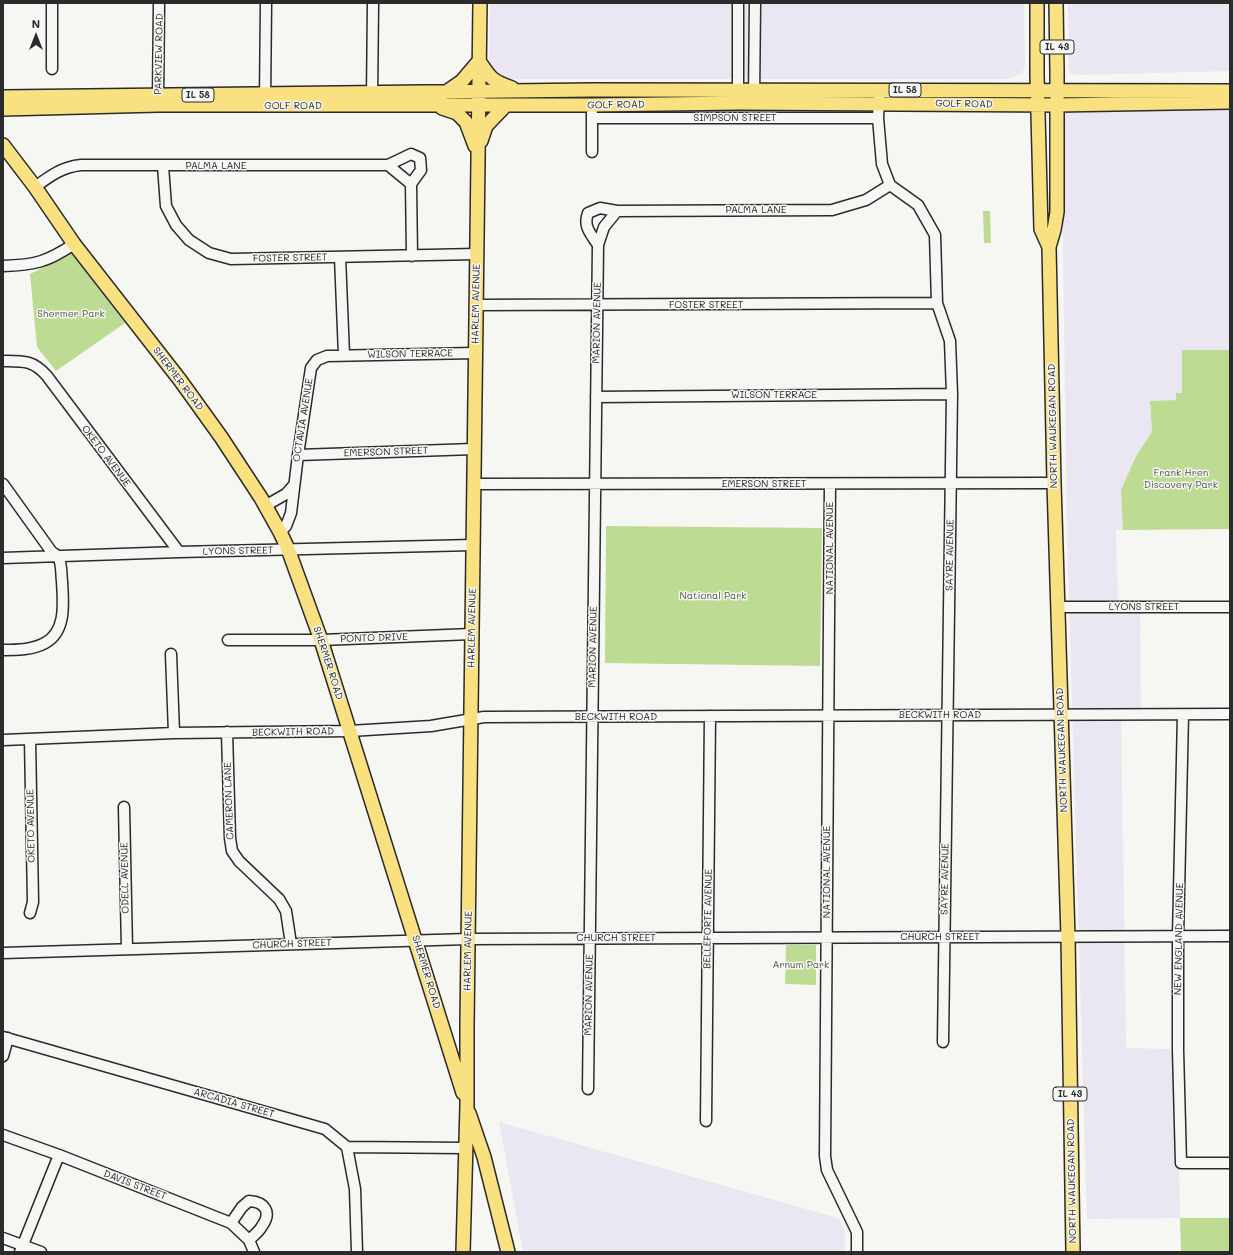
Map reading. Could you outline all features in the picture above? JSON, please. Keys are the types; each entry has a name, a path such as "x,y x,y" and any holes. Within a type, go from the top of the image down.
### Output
{"main road":[{"name":"HARLEM AVENUE","path":"463,1252 467,1105 470,719 480,3"},
{"name":"IL 43","path":"1037,3 1038,105"},
{"name":"IL 43","path":"1056,3 1057,105"},
{"path":"446,92 462,81 479,61 497,83 524,91"},
{"name":"GOLF ROAD","path":"372,99 433,105 524,91 592,90 738,96 879,97 1038,105 1230,102"},
{"name":"GOLF ROAD","path":"879,97 1037,91 1230,91"},
{"name":"GOLF ROAD","path":"3,97 158,100 372,99 446,92 506,105 592,105 738,96"},
{"name":"GOLF ROAD","path":"3,109 158,100"},
{"path":"433,105 457,112 466,122 478,152"},
{"path":"478,152 486,126 506,105"},
{"name":"NORTH WAUKEGAN ROAD","path":"1038,105 1041,229 1049,247"},
{"name":"NORTH WAUKEGAN ROAD","path":"1057,105 1057,212 1049,247 1054,484 1068,937 1073,1252"},
{"name":"SHERMER ROAD","path":"3,145 35,187 74,244 180,380 221,437 265,506 288,549 321,640 484,1157 508,1252"}],"street":[{"path":"52,3 52,69"},
{"name":"PARKVIEW ROAD","path":"158,100 160,3"},
{"path":"265,100 266,3"},
{"path":"372,99 373,3"},
{"path":"738,3 738,96"},
{"path":"754,96 755,3"},
{"path":"879,97 878,118 882,164 890,185"},
{"path":"592,105 592,152"},
{"name":"SIMPSON STREET","path":"592,118 878,118"},
{"path":"411,184 388,165 411,154 420,158 421,170 411,184 412,256"},
{"name":"PALMA LANE","path":"35,187 61,169 71,166 388,165"},
{"name":"FOSTER STREET","path":"163,166 166,206 176,225 189,240 210,253 231,259 477,254"},
{"name":"PALMA LANE","path":"598,245 589,232 585,221 588,213 600,208 617,211 832,210 866,200 890,185"},
{"name":"SAYRE AVENUE","path":"890,185 918,205 935,235 937,303 950,341 952,394 943,1042"},
{"name":"MARION AVENUE","path":"588,1089 598,245 604,227 617,211"},
{"path":"3,266 30,265 51,259 74,244"},
{"path":"340,257 344,355"},
{"name":"FOSTER STREET","path":"476,305 937,303"},
{"name":"WILSON TERRACE","path":"344,355 475,353"},
{"name":"OCTAVIA AVENUE","path":"280,532 286,526 290,512 311,368 317,360 327,356 344,355"},
{"name":"OKETO AVENUE","path":"3,361 31,362 40,368 179,552"},
{"name":"WILSON TERRACE","path":"596,397 952,394"},
{"name":"EMERSON STREET","path":"298,455 474,449"},
{"path":"3,484 51,551 58,557 61,568 63,607 62,620 58,628 56,640 29,648 3,650"},
{"name":"EMERSON STREET","path":"474,484 1054,484"},
{"name":"NATIONAL AVENUE","path":"830,484 826,1164 827,1170 857,1232 858,1252"},
{"path":"265,506 286,494 293,486"},
{"name":"LYONS STREET","path":"3,558 473,545"},
{"name":"LYONS STREET","path":"1058,607 1230,606"},
{"name":"PONTO DRIVE","path":"228,640 321,640 472,634"},
{"path":"171,654 174,733"},
{"name":"BECKWITH ROAD","path":"3,740 174,733 350,731 431,726 484,717 1230,714"},
{"name":"NEW ENGLAND AVENUE","path":"1183,715 1178,936 1178,1050 1181,1164 1230,1163"},
{"name":"BELLEFORTE AVENUE","path":"706,1121 710,716"},
{"name":"CAMERON LANE","path":"227,732 230,838 232,851 239,861 279,899 286,911 291,944"},
{"name":"OKETO AVENUE","path":"30,739 33,902 30,913"},
{"name":"ODELL AVENUE","path":"124,807 127,949"},
{"name":"CHURCH STREET","path":"3,953 468,938 1230,936"},
{"path":"3,1056 6,1038"},
{"name":"ARCADIA STREET","path":"6,1038 325,1129 348,1147"},
{"name":"DAVIS STREET","path":"3,1135 59,1155 230,1223 248,1240 254,1252"},
{"path":"357,1252 355,1190 348,1147 465,1148"},
{"path":"21,1248 59,1155"},
{"path":"230,1223 242,1207 249,1201 264,1205 266,1212 265,1221 261,1228 248,1240"},
{"path":"3,1238 21,1248 41,1252"}],"shaded area":[{"path":"490,3 1024,3 1025,67 1021,74 1003,79 510,79 495,75 489,65"},
{"path":"1068,3 1230,3 1230,71 1079,75 1069,73"},
{"path":"1230,107 1230,350 1182,350 1182,393 1176,400 1150,401 1152,432 1136,456 1121,490 1123,530 1116,531 1118,608 1140,608 1141,717 1121,717 1126,1048 1169,1049 1176,1061 1180,1218 1087,1219 1067,531 1061,109"},
{"path":"499,1122 838,1218 845,1231 845,1252 523,1252"}],"green space":[{"path":"983,211 990,211 991,243 984,243"},
{"name":"Shermer Park","path":"71,253 125,323 56,371 37,347 30,274"},
{"name":"Frank Hren Discovery Park","path":"1182,350 1230,350 1230,529 1123,530 1121,490 1136,456 1152,432 1150,401 1176,400 1176,393 1182,393"},
{"name":"National Park","path":"606,526 822,528 820,666 605,663"},
{"name":"Arnum Park","path":"786,945 816,945 816,985 785,984"},
{"path":"1180,1218 1230,1218 1230,1252 1181,1252"}]}
